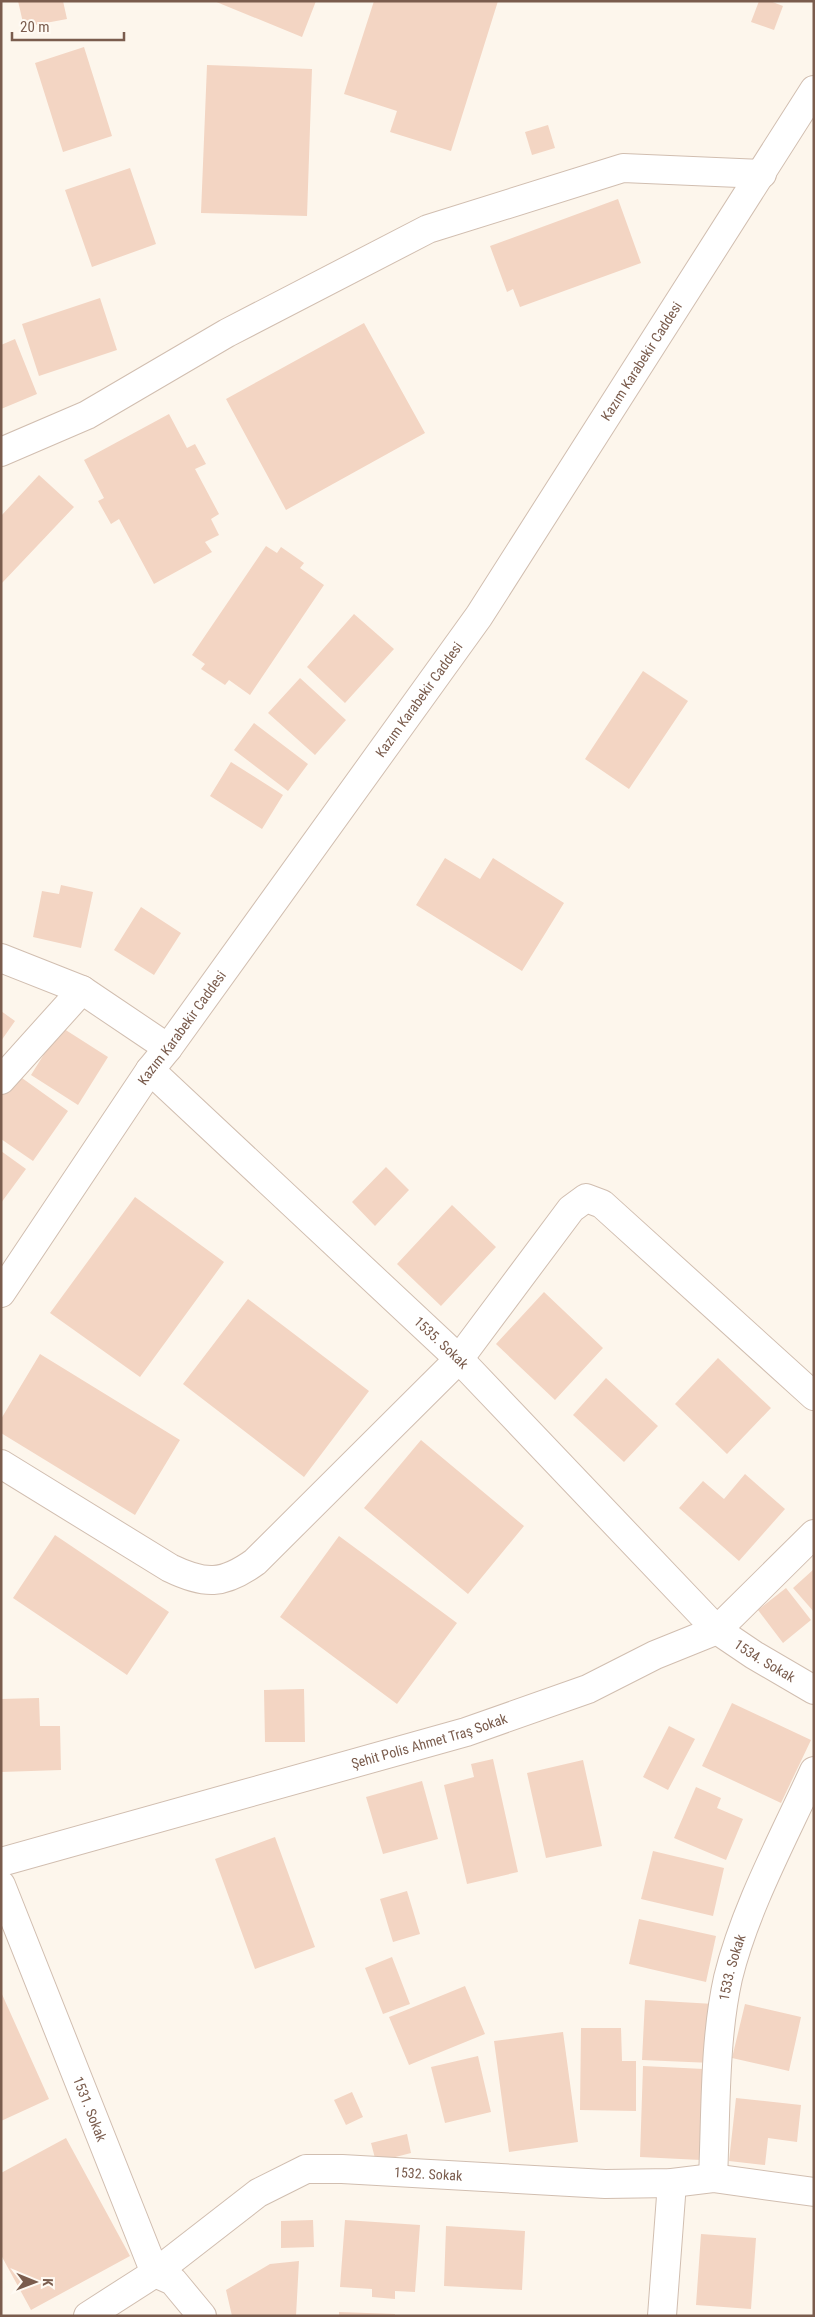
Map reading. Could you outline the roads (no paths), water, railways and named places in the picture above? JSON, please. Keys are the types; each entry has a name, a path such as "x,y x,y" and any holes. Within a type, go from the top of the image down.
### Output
{"street":[{"name":"Kazım Karabekir Caddesi","path":"1,1293 150,1070 168,1048 479,616 814,90"},
{"path":"1,452 87,415 227,334 428,229 623,168 762,174"},
{"path":"1,958 82,990 168,1048"},
{"path":"1,1080 82,990"},
{"name":"1535. Sokak","path":"150,1070 459,1359 717,1630"},
{"path":"1,1464 170,1568 192,1579 214,1580 238,1575 255,1562 459,1359 571,1209 586,1198 602,1204 814,1396"},
{"name":"Şehit Polis Ahmet Traş Sokak","path":"1,1862 466,1732 588,1689 655,1655 717,1630 814,1534"},
{"name":"1534. Sokak","path":"717,1630 754,1655 814,1690"},
{"name":"1533. Sokak","path":"713,2178 720,2027 728,1979 741,1932 814,1771"},
{"name":"1531. Sokak","path":"1,1885 154,2273"},
{"name":"1532. Sokak","path":"88,2316 154,2273 258,2193 306,2169 342,2169 605,2184 672,2183 713,2178 814,2192"},
{"path":"662,2316 672,2183"},
{"path":"154,2273 173,2281 202,2316"}]}
